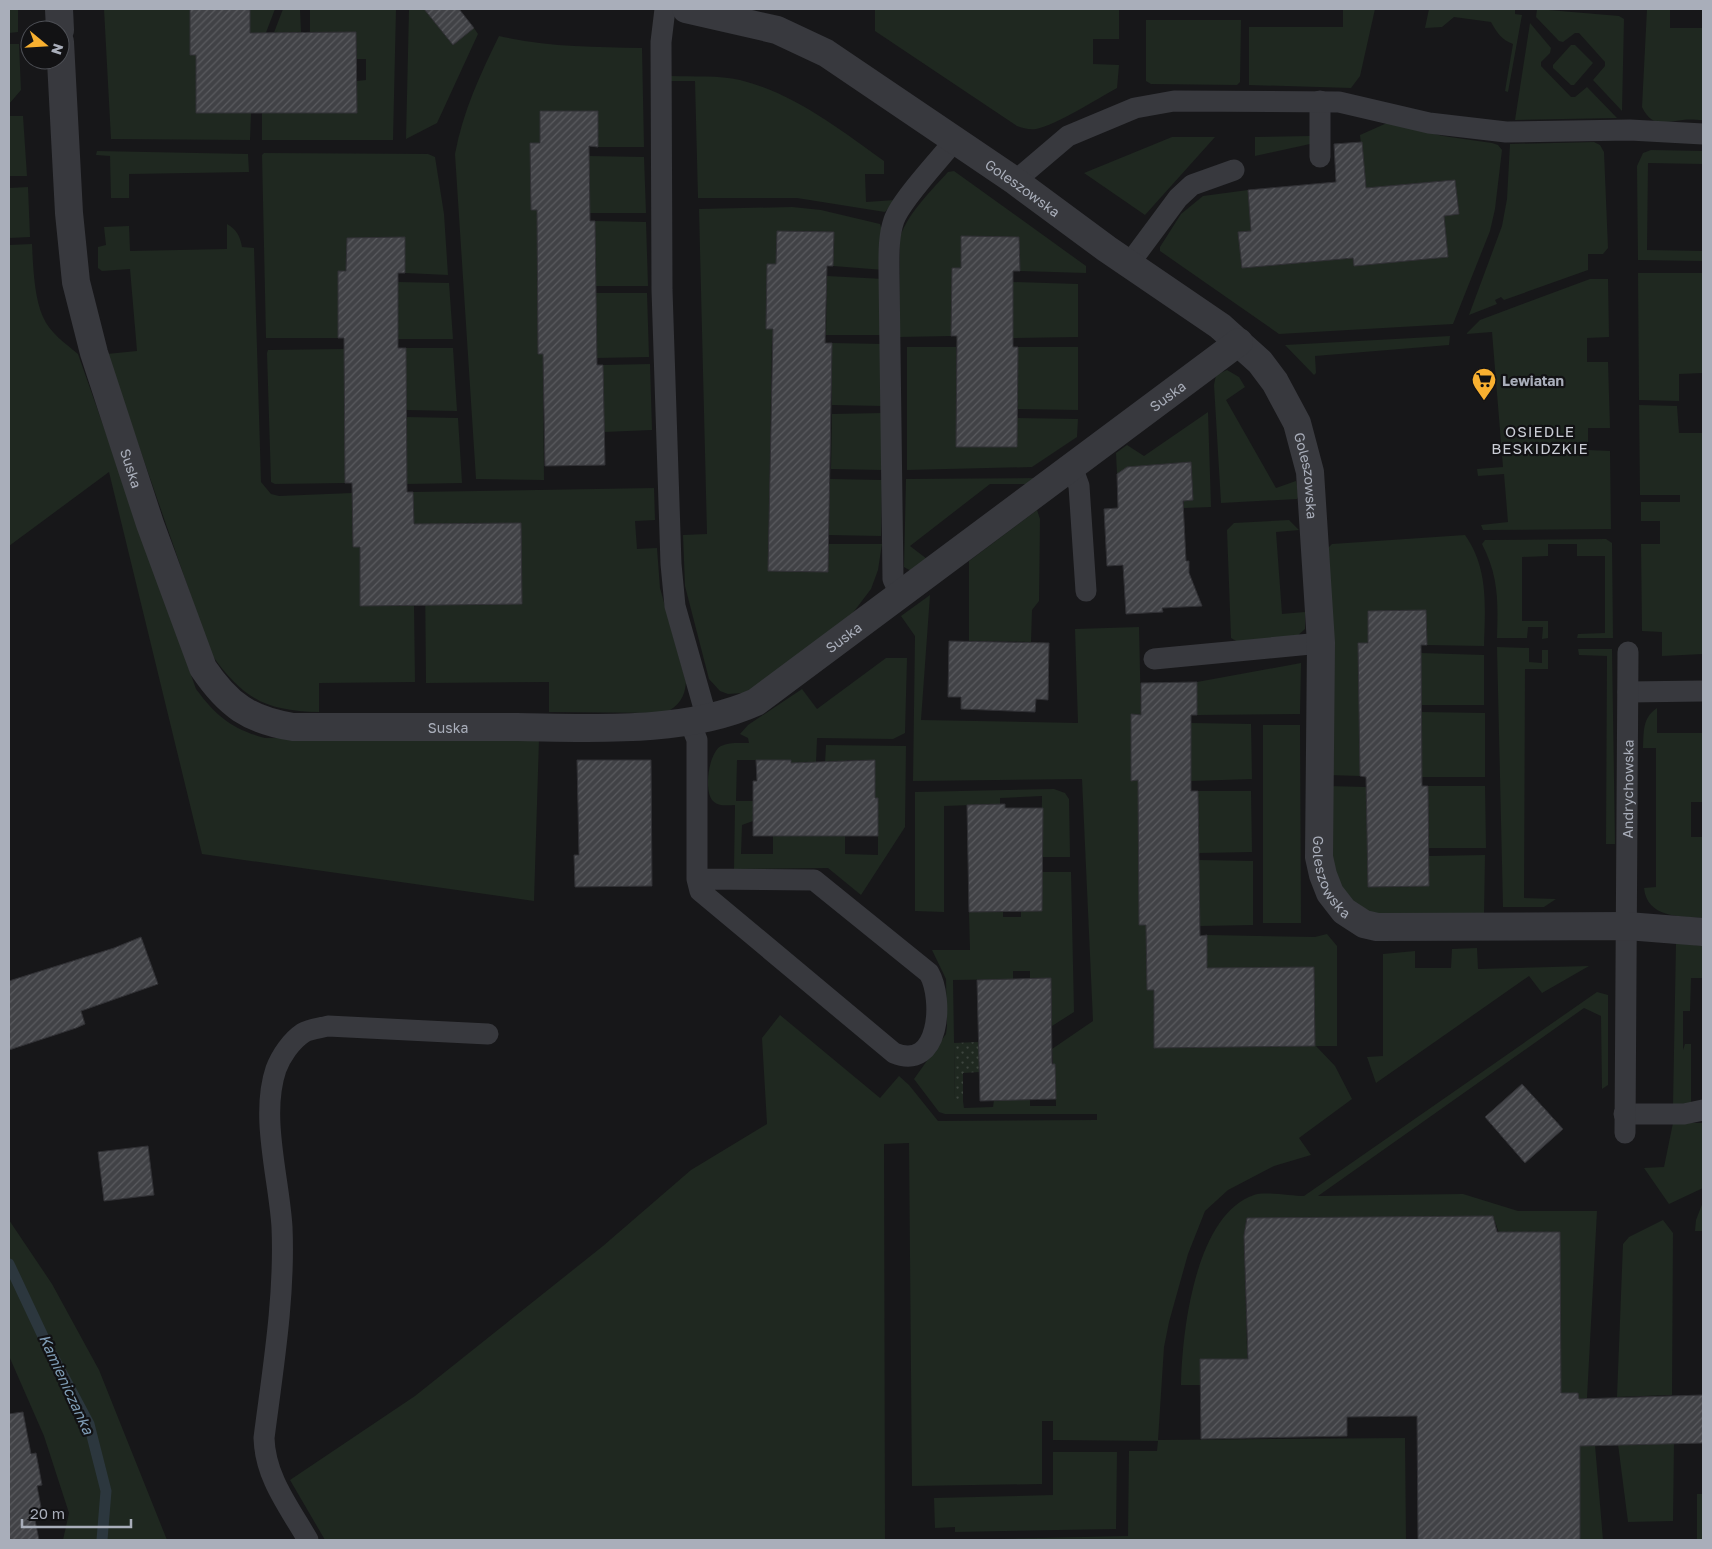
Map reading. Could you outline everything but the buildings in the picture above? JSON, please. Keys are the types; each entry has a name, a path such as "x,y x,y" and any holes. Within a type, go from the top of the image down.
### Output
{"street":[{"name":"Goleszowska","path":"686,9 777,30 808,43 841,62 1015,181 1220,326 1260,362 1275,382 1297,422 1310,472 1321,643 1319,857 1330,893 1344,911 1364,924 1377,927 1627,926 1703,932"},
{"name":"Suska","path":"61,70 69,213 76,282 94,353 150,524 203,668 216,688 231,703 250,716 267,723 293,727 559,728 658,725 699,720 740,710 756,702 1239,342"}],"lane":[{"path":"665,9 661,42 662,290 671,564 675,606 699,720 697,740 697,879 700,891 894,1053 904,1057 917,1054 929,1046 937,1020 935,983 929,973 814,880 697,879"},
{"path":"1015,181 1068,136 1135,108 1174,101 1320,101 1362,106 1429,123 1506,132 1630,130 1703,134"},
{"path":"1320,101 1320,157"},
{"path":"900,594 893,579 890,236 894,220 903,205 955,140"},
{"path":"1130,264 1178,198 1192,186 1234,170"},
{"path":"1072,468 1079,486 1086,591"},
{"path":"1154,659 1321,643"},
{"name":"Andrychowska","path":"1628,652 1624,1124 1703,1110"},
{"path":"1628,692 1703,691"},
{"path":"308,1540 273,1480 265,1456 264,1438 281,1278 282,1226 271,1131 271,1094 276,1069 286,1050 303,1032 328,1026 488,1034"}],"shaded area":[{"path":"9,9 18,9 18,32 9,33"},
{"path":"104,9 190,9 190,54 196,55 196,113 251,113 250,140 111,139"},
{"path":"250,9 275,9 254,64 250,64"},
{"path":"283,9 300,9 301,32 290,32 290,64 262,64"},
{"path":"310,9 396,9 393,140 262,140 262,81 357,112 357,81 366,80 366,59 357,59 356,32 310,32"},
{"path":"409,9 428,9 426,11 453,45 474,28 478,34 437,123 406,139"},
{"path":"875,9 1119,9 1119,39 1093,39 1093,64 1119,65 1117,88 1044,127 1026,129 1019,127 875,31"},
{"path":"1343,9 1375,9 1360,76 1351,88 1249,85 1249,27 1343,27"},
{"path":"1429,9 1515,9 1515,14 1522,15 1508,92 1505,91 1513,44 1500,36 1491,22 1454,17 1442,27 1425,28"},
{"path":"1537,9 1619,16 1624,19 1622,111 1593,80 1605,66 1605,62 1579,33 1575,33 1563,42 1559,41 1536,17"},
{"path":"1647,9 1670,9 1670,28 1703,28 1703,120 1654,121 1646,114 1642,107"},
{"path":"1146,20 1241,20 1240,82 1237,85 1151,84 1146,81"},
{"path":"1530,23 1551,48 1550,53 1541,62 1541,66 1571,97 1575,97 1587,87 1617,118 1515,120"},
{"path":"499,36 552,44 642,48 644,147 598,147 597,111 540,111 540,143 530,143 531,210 543,210 537,222 538,354 550,354 551,365 543,366 544,480 476,479 455,154 467,108"},
{"path":"9,44 19,44 21,90 9,104"},
{"path":"1571,45 1575,45 1593,63 1574,85 1571,85 1553,68 1553,65"},
{"path":"671,76 732,78 760,86 798,103 884,161 884,174 865,174 866,202 895,200 885,212 797,198 698,198 695,81 670,81"},
{"path":"9,116 23,116 27,176 9,176"},
{"path":"1387,123 1443,136 1492,143 1498,145 1502,150 1495,209 1490,231 1453,324 1279,334 1160,251 1160,247 1181,214 1203,196 1248,190 1251,231 1239,233 1242,268 1353,258 1354,266 1447,257 1444,216 1459,214 1455,180 1366,188 1360,135"},
{"path":"1310,136 1310,144 1255,156 1255,137"},
{"path":"1172,137 1215,137 1145,215 1084,173"},
{"path":"1594,142 1600,145 1604,152 1608,248 1603,254 1588,254 1588,270 1504,300 1501,297 1495,300 1497,304 1469,315 1502,226 1507,199 1510,144"},
{"path":"1651,150 1703,151 1703,164 1648,163 1647,250 1703,251 1703,261 1638,260 1637,166 1643,153"},
{"path":"97,151 248,154 249,172 129,174 129,198 111,198 110,156 96,155"},
{"path":"264,153 428,154 435,157 444,214 448,275 405,273 405,237 347,238 346,271 338,271 338,338 266,338 262,155"},
{"path":"589,156 644,157 646,213 590,213"},
{"path":"954,171 1086,266 1086,273 1020,271 1019,237 962,236 961,268 952,268 951,336 899,337 900,237 909,219 921,203 948,172"},
{"path":"28,187 30,237 9,238 9,188"},
{"path":"792,207 821,210 880,224 883,233 884,270 833,266 833,232 777,231 776,264 767,264 766,329 779,329 779,341 772,341 768,571 828,572 829,544 882,544 878,570 871,589 852,614 752,689 743,693 728,694 720,691 709,679 685,586 683,535 707,534 699,209"},
{"path":"595,221 646,222 648,286 596,286"},
{"path":"227,224 238,234 242,247 254,248 261,482 271,494 279,496 352,493 353,547 360,547 360,605 414,605 415,682 319,683 319,712 283,709 256,699 234,681 211,654 107,354 137,351 130,269 102,271 98,268 98,247 106,245 104,227 129,226 130,251 227,249"},
{"path":"32,244 34,281 40,309 50,328 78,354 196,689 226,721 265,738 539,739 534,901 202,854 109,472 9,546 9,245"},
{"path":"1638,273 1703,273 1703,373 1679,374 1679,401 1639,400"},
{"path":"827,276 884,279 882,335 826,335"},
{"path":"1590,279 1608,279 1609,337 1587,338 1587,362 1608,362 1610,428 1588,428 1588,450 1610,451 1611,529 1483,530 1481,525 1508,522 1504,474 1478,476 1477,469 1503,467 1492,332 1466,334 1480,320"},
{"path":"398,282 449,283 453,339 398,339"},
{"path":"1013,282 1078,284 1078,337 1013,338"},
{"path":"596,293 647,293 649,357 596,358"},
{"path":"1450,336 1449,345 1315,356 1316,373 1314,375 1285,345"},
{"path":"832,343 883,344 882,406 832,405"},
{"path":"907,347 956,347 956,447 1017,447 1017,418 1078,419 1077,437 1032,467 907,470"},
{"path":"1018,347 1078,347 1078,410 1017,409"},
{"path":"406,348 453,348 457,411 406,410"},
{"path":"345,349 345,483 275,484 271,482 268,350"},
{"path":"650,364 652,430 604,432 603,365"},
{"path":"1227,370 1239,377 1245,387 1226,400 1276,488 1296,481 1299,496 1297,499 1221,503 1214,385 1216,375"},
{"path":"1639,405 1677,406 1679,433 1703,433 1703,654 1662,656 1662,632 1642,631 1641,544 1660,544 1660,521 1641,521 1641,502 1680,502 1680,495 1640,495"},
{"path":"1208,412 1211,507 1184,508 1184,501 1193,500 1191,462 1128,467 1117,474 1116,453 1127,445 1144,456"},
{"path":"882,413 882,470 831,469 832,414"},
{"path":"406,417 458,418 462,483 407,484"},
{"path":"1037,478 1030,484 990,484 910,546 927,559 911,571 904,567 906,479"},
{"path":"830,479 882,480 881,536 829,535"},
{"path":"654,488 655,520 635,521 637,549 657,548 660,588 686,682 683,697 674,707 665,713 549,712 549,682 426,683 425,573 522,603 521,523 453,524 414,556 413,492"},
{"path":"1037,510 1040,519 1039,601 1032,610 1031,642 969,641 969,561"},
{"path":"1289,520 1299,530 1276,532 1282,614 1305,612 1305,629 1296,637 1238,642 1231,638 1227,530 1234,523"},
{"path":"1465,535 1473,548 1482,575 1485,603 1484,646 1427,645 1426,610 1368,611 1368,643 1358,643 1360,776 1328,775 1325,551 1332,544"},
{"path":"1606,539 1612,543 1613,638 1577,638 1578,634 1605,633 1605,556 1577,556 1577,544 1548,544 1548,556 1522,557 1522,621 1548,621 1548,638 1542,639 1543,627 1528,627 1527,638 1497,638 1496,590 1492,568 1482,544 1485,540"},
{"path":"930,595 921,720 1078,723 1075,629 1139,627 1141,715 1131,715 1131,780 1145,780 1138,792 1139,924 1152,925 1146,937 1147,989 1154,990 1154,1048 1315,1046 1314,967 1248,968 1207,998 1207,935 1315,937 1327,934 1337,946 1337,1046 1316,1046 1335,1066 1352,1099 1299,1138 1311,1155 1274,1166 1228,1190 1205,1211 1188,1254 1169,1322 1164,1347 1158,1440 1405,1438 1406,1540 956,1540 1128,1536 1129,1451 1157,1451 1158,1441 1053,1440 1053,1421 1042,1421 1042,1484 912,1486 909,1143 884,1144 885,1540 325,1540 290,1480 415,1396 603,1246 691,1170 767,1124 762,1038 780,1015 880,1098 899,1076 909,1085 938,1121 1097,1120 1097,1114 945,1114 939,1112 914,1079 946,1034 946,979 932,950 970,950 969,912 1003,911 1003,917 1021,917 1021,911 1041,872 1071,872 1074,1012 1052,1026 1051,978 1030,978 1030,971 1013,971 1013,979 953,980 955,1100 963,1101 964,1108 993,1107 994,1100 1030,1099 1030,1106 1056,1106 1055,1064 1053,1064 1052,1049 1093,1021 1082,779 913,781 915,636 901,616"},
{"path":"1497,647 1529,648 1529,662 1542,663 1542,650 1548,650 1548,669 1525,669 1524,898 1556,899 1544,907 1503,907"},
{"path":"1578,649 1612,649 1615,844 1606,844 1607,656 1579,655"},
{"path":"1421,653 1484,655 1484,705 1422,705"},
{"path":"886,658 907,658 905,733 893,739 817,738 816,763 791,763 790,760 737,760 736,801 753,801 753,821 742,825 741,854 773,854 773,836 845,836 845,854 878,855 878,799 875,798 875,760 847,760 846,763 825,763 826,745 906,746 905,827 861,895 828,868 734,869 735,805 715,803 708,789 711,763 717,750 727,744 749,743 748,738 740,734 748,725 802,689 817,709"},
{"path":"1301,663 1300,714 1197,715 1197,682"},
{"path":"1657,708 1657,733 1703,733 1703,802 1691,802 1691,837 1703,837 1703,918 1666,914 1651,905 1646,898 1644,888 1656,887 1656,748 1643,748 1646,721"},
{"path":"1422,712 1485,713 1485,777 1422,777"},
{"path":"1191,723 1251,724 1252,779 1191,781"},
{"path":"1263,725 1300,725 1301,923 1263,923"},
{"path":"1327,786 1366,787 1368,887 1429,886 1429,856 1485,855 1484,916 1374,919 1345,897 1331,860"},
{"path":"1428,786 1485,786 1486,848 1429,848"},
{"path":"1054,789 1065,793 1069,799 1070,857 1041,857 1042,796 1000,798 1000,804 944,806 944,912 915,911 915,792"},
{"path":"1198,791 1251,791 1252,852 1199,853"},
{"path":"1199,860 1253,861 1253,925 1200,926"},
{"path":"1676,943 1703,946 1703,978 1691,978 1690,1011 1683,1011 1683,1050 1685,1044 1691,1044 1691,1106 1673,1106"},
{"path":"1477,948 1478,969 1589,966 1542,993 1529,976 1376,1083 1367,1057 1383,1056 1383,954 1415,951 1415,968 1451,968 1452,949"},
{"path":"1597,992 1608,995 1608,1085 1602,1089 1601,1016 1584,1008 1318,1196 1463,1194 1518,1211 1597,1211 1587,1398 1579,1399 1578,1393 1556,1393 1493,1216 1247,1218 1244,1236 1248,1385 1181,1385 1189,1307 1196,1278 1205,1250 1218,1226 1234,1207 1258,1194 1304,1196"},
{"path":"979,1042 979,1072 963,1073 963,1101 955,1101 954,1043"},
{"path":"1673,1123 1703,1123 1703,1188 1669,1204 1644,1168 1664,1167"},
{"path":"1703,1202 1703,1231 1695,1231 1696,1220"},
{"path":"9,1220 52,1284 99,1370 167,1540 63,1540 69,1513 44,1436 9,1356"},
{"path":"1663,1220 1673,1233 1672,1395 1617,1397 1623,1244 1629,1237"},
{"path":"1674,1442 1673,1521 1628,1522 1618,1444"},
{"path":"1595,1445 1603,1540 1580,1540 1580,1446"},
{"path":"1053,1452 1117,1452 1116,1529 955,1532 955,1527 935,1528 934,1498 1053,1495"},
{"path":"1697,1494 1703,1494 1703,1540 1697,1540"}],"waterway":[{"name":"Kamieniczanka","path":"9,1264 49,1349 89,1424 106,1491 102,1540"}],"place":[{"name":"Lewiatan","path":"1484,401"}],"district":[{"name":"OSIEDLE BESKIDZKIE","path":"1540,440"}]}
